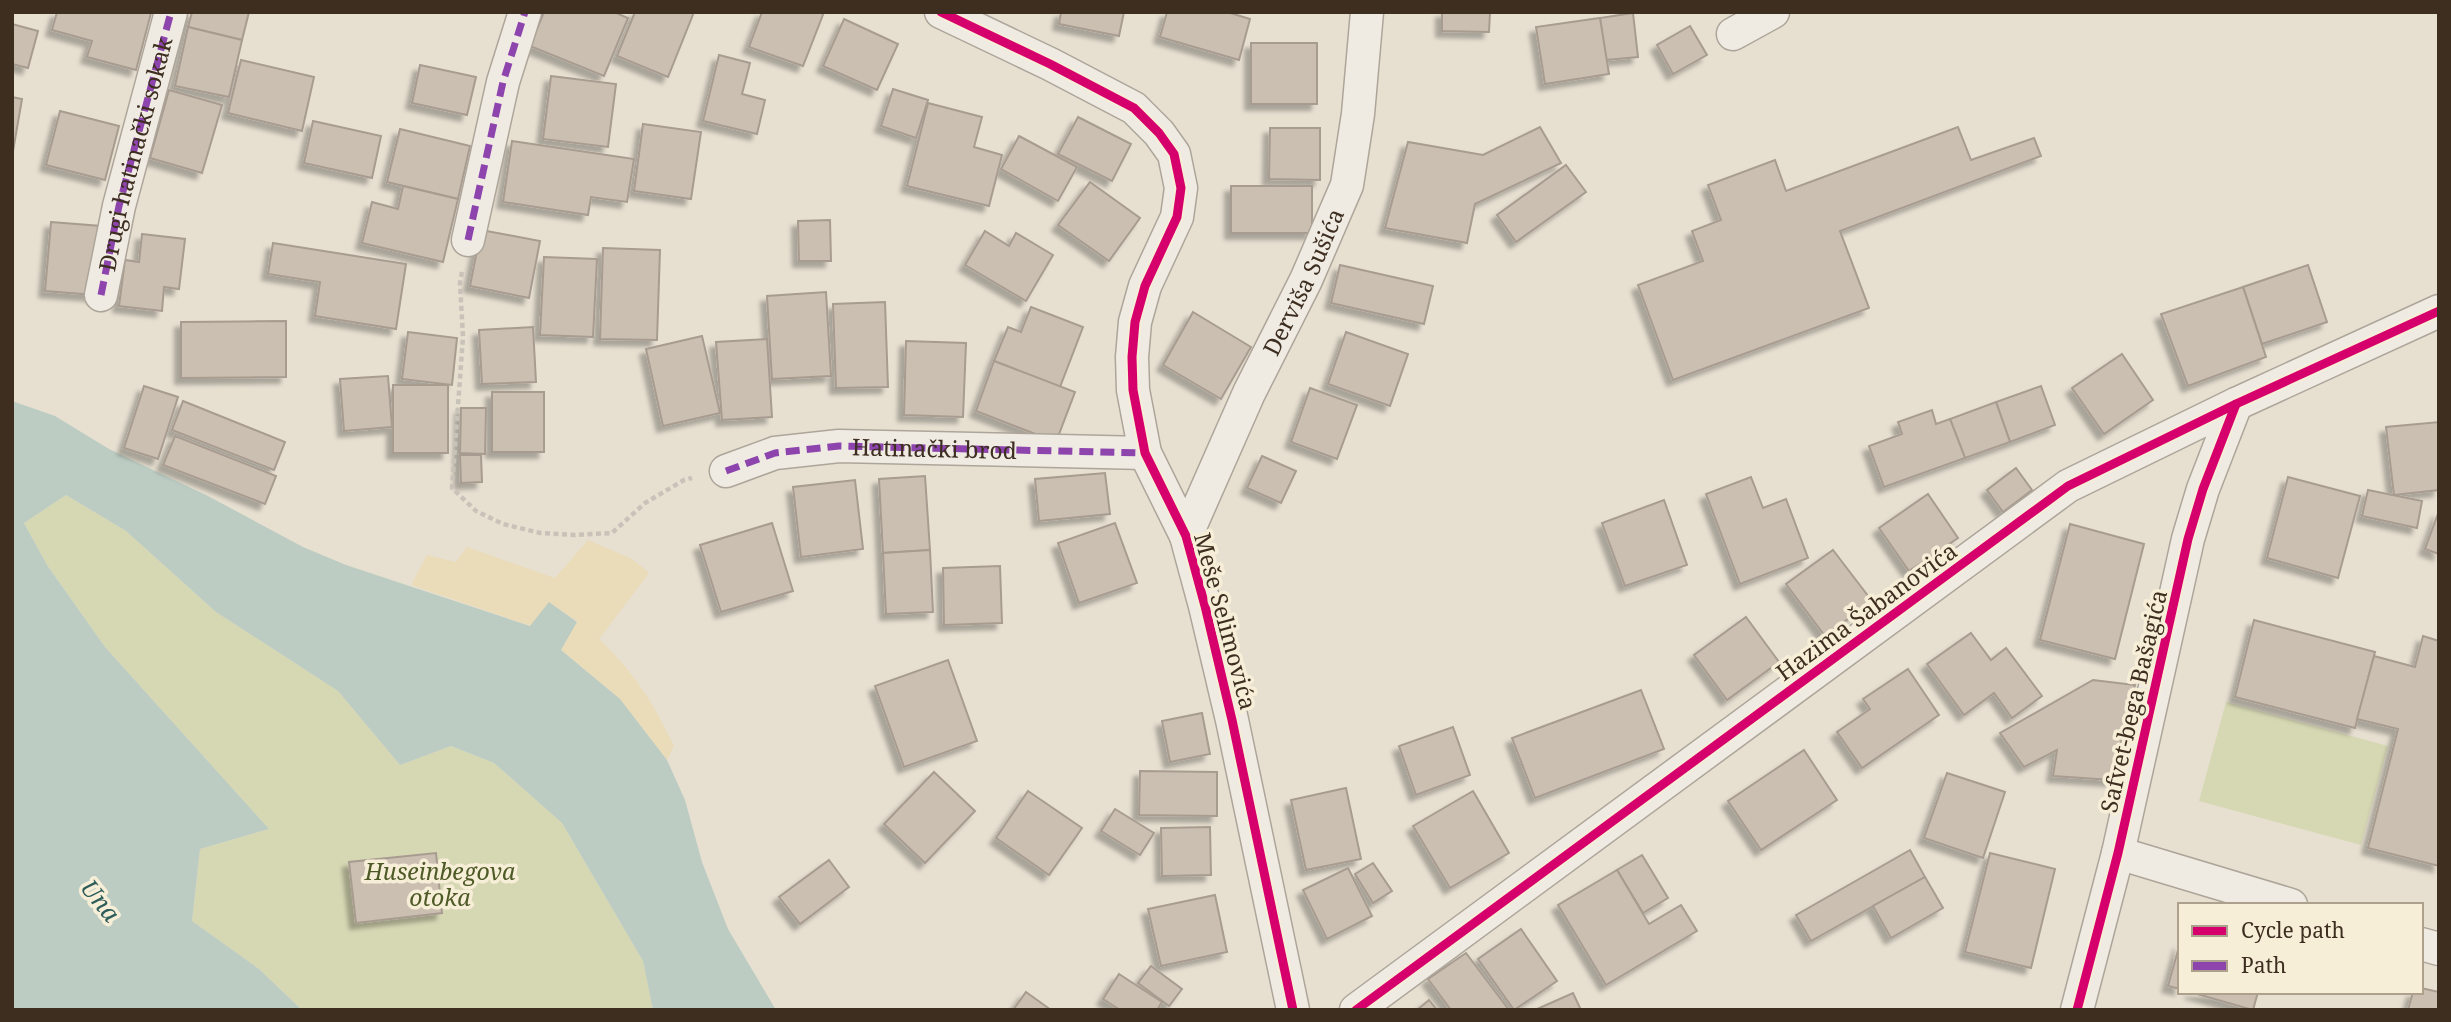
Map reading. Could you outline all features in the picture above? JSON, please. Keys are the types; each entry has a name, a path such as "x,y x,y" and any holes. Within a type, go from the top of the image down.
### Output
{"street":[{"name":"Drugi hatinački sokak","path":"101,295 119,206 171,12"},
{"path":"468,240 503,82 525,12"},
{"name":"Meše Selimovića","path":"941,12 1134,108 1159,133 1174,154 1181,188 1177,217 1145,286 1135,322 1133,390 1145,453 1186,536 1205,606 1232,720 1293,1010"},
{"name":"Derviša Sušića","path":"1186,536 1249,393 1306,280 1347,184 1358,114 1367,12"},
{"path":"1733,34 1773,12"},
{"name":"Hazima Šabanovića","path":"1356,1010 2067,486 2236,404 2439,312"},
{"name":"Safvet-bega Bašagića","path":"2077,1010 2118,853 2189,539 2203,489 2236,404"},
{"name":"Hatinački brod","path":"726,471 775,453 839,446 1145,453"},
{"path":"2118,853 2284,903"}],"path":[{"path":"468,240 460,283 463,337 452,488 476,512 503,524 540,533 612,533 645,503 684,480 726,471"}],"green space":[{"name":"Huseinbegova otoka","path":"66,495 126,531 216,612 338,691 400,765 451,746 494,763 562,823 643,961 653,1010 302,1010 259,969 192,921 200,849 269,829 105,647 47,565 24,523"},
{"path":"2226,702 2388,746 2361,845 2199,801"}],"sand":[{"path":"588,540 632,559 649,573 599,639 633,676 658,715 674,746 667,760 620,699 561,650 577,621 549,603 531,626 411,585 427,555 456,562 467,547 555,578"}],"water":[{"name":"Una","path":"12,401 55,416 109,449 208,496 303,547 346,565 530,626 549,602 577,622 561,650 620,699 667,760 685,800 702,862 728,929 776,1010 653,1010 643,961 562,823 494,763 451,746 400,765 338,691 216,612 126,531 66,495 24,523 47,565 105,647 269,829 200,849 192,921 259,969 302,1010 12,1010"}],"building":[{"path":"57,12 151,13 136,70 87,57 92,41 52,30"},
{"path":"192,12 249,12 242,40 188,27"},
{"path":"544,12 614,12 628,18 604,76 530,46"},
{"path":"635,12 694,12 668,77 617,56"},
{"path":"762,12 824,12 803,66 749,47"},
{"path":"1061,12 1124,12 1119,36 1059,24"},
{"path":"1167,12 1227,12 1250,19 1239,60 1160,37"},
{"path":"1442,12 1490,12 1489,32 1442,31"},
{"path":"1633,13 1638,57 1606,60 1600,18"},
{"path":"1600,18 1609,74 1545,84 1536,27"},
{"path":"844,19 898,44 877,90 823,66"},
{"path":"12,24 38,31 28,68 12,64"},
{"path":"1690,26 1707,55 1673,74 1657,45"},
{"path":"188,27 242,40 229,97 175,86"},
{"path":"1251,43 1317,43 1317,104 1251,104"},
{"path":"719,55 750,63 742,94 765,100 757,134 703,121"},
{"path":"241,60 314,77 302,131 228,113"},
{"path":"420,65 476,77 467,115 412,103"},
{"path":"551,76 616,84 608,147 543,139"},
{"path":"893,89 928,100 916,138 881,126"},
{"path":"169,90 222,105 202,173 150,158"},
{"path":"12,97 22,99 12,157"},
{"path":"928,103 982,117 974,147 1002,155 989,206 907,186"},
{"path":"60,111 119,126 105,180 46,165"},
{"path":"1078,117 1131,144 1112,181 1058,154"},
{"path":"313,121 381,136 372,178 304,163"},
{"path":"643,124 701,132 691,199 634,191"},
{"path":"1540,127 1561,163 1475,204 1467,243 1385,228 1408,142 1483,155"},
{"path":"1958,127 1971,160 2034,138 2041,156 1840,231 1869,308 1673,380 1638,285 1703,261 1692,231 1721,220 1708,185 1775,160 1786,191"},
{"path":"1270,128 1320,128 1320,180 1269,179"},
{"path":"400,129 470,146 458,199 387,182"},
{"path":"1019,136 1077,167 1058,201 1001,169"},
{"path":"512,141 634,159 627,202 591,197 588,215 503,202"},
{"path":"1566,165 1586,192 1516,242 1497,215"},
{"path":"1090,182 1140,218 1109,261 1058,225"},
{"path":"403,186 458,199 443,262 362,243 372,202 398,209"},
{"path":"1231,186 1312,186 1312,233 1231,233"},
{"path":"830,220 831,261 799,261 798,221"},
{"path":"51,222 101,226 95,295 45,291"},
{"path":"481,230 540,241 529,298 470,286"},
{"path":"985,231 1009,246 1016,233 1053,255 1026,301 965,265"},
{"path":"142,234 185,239 179,289 164,287 162,311 119,306 125,260 139,262"},
{"path":"273,243 406,264 396,329 315,316 320,282 268,274"},
{"path":"603,248 660,250 657,340 600,339"},
{"path":"544,257 597,259 593,337 540,335"},
{"path":"1340,265 1433,286 1424,324 1331,303"},
{"path":"2308,265 2327,322 2262,344 2243,287"},
{"path":"2243,287 2266,357 2188,386 2161,314"},
{"path":"826,292 831,376 772,379 767,296"},
{"path":"885,302 888,387 836,388 833,304"},
{"path":"1031,307 1083,327 1060,387 994,361 1008,327 1021,332"},
{"path":"1193,312 1251,347 1221,399 1163,365"},
{"path":"286,321 286,377 181,378 181,322"},
{"path":"533,327 536,382 482,384 479,330"},
{"path":"408,332 457,338 452,385 402,379"},
{"path":"1346,332 1408,354 1390,406 1328,384"},
{"path":"702,336 720,413 663,426 646,349"},
{"path":"767,339 772,417 722,420 716,342"},
{"path":"906,341 966,343 963,417 904,415"},
{"path":"2122,354 2153,400 2104,434 2072,388"},
{"path":"994,361 1075,392 1056,442 976,411"},
{"path":"388,376 392,427 344,431 340,379"},
{"path":"393,385 448,385 448,453 393,453"},
{"path":"144,386 178,397 158,459 124,448"},
{"path":"2041,386 2055,425 2010,442 1996,402"},
{"path":"1310,388 1357,405 1337,459 1291,442"},
{"path":"492,392 544,392 544,452 492,452"},
{"path":"183,401 285,442 274,470 172,430"},
{"path":"1996,402 2010,442 1965,458 1950,419"},
{"path":"461,408 486,408 485,454 460,453"},
{"path":"1932,410 1936,424 1950,419 1965,458 1884,487 1869,446 1902,434 1898,422"},
{"path":"2439,422 2439,490 2394,495 2386,427"},
{"path":"175,436 276,476 265,504 163,465"},
{"path":"460,455 481,455 482,482 461,483"},
{"path":"1262,456 1296,471 1281,503 1247,488"},
{"path":"2016,468 2032,490 2003,512 1987,490"},
{"path":"1105,473 1110,514 1039,521 1035,479"},
{"path":"925,476 930,550 883,553 879,479"},
{"path":"1751,477 1763,508 1786,499 1808,558 1740,584 1706,494"},
{"path":"2288,477 2360,496 2338,578 2267,558"},
{"path":"855,480 863,549 801,557 793,487"},
{"path":"2368,490 2422,501 2417,528 2362,516"},
{"path":"1928,494 1958,538 1909,571 1879,528"},
{"path":"1664,500 1687,565 1625,586 1602,523"},
{"path":"2439,511 2439,554 2425,549"},
{"path":"772,523 793,591 721,612 700,545"},
{"path":"1115,523 1137,583 1079,603 1058,543"},
{"path":"2070,524 2144,544 2115,659 2040,640"},
{"path":"930,550 933,612 886,614 883,553"},
{"path":"1833,550 1872,601 1825,636 1786,584"},
{"path":"1000,566 1002,623 944,625 943,568"},
{"path":"1746,617 1779,662 1727,700 1694,655"},
{"path":"2254,620 2375,652 2355,728 2235,697"},
{"path":"1971,633 1991,660 2006,648 2042,696 2012,718 1994,693 1964,715 1927,664"},
{"path":"2423,636 2439,641 2439,866 2368,848 2398,729 2357,719 2374,656 2415,667"},
{"path":"948,660 977,741 904,767 875,686"},
{"path":"1908,669 1939,715 1862,768 1837,732 1870,709 1863,699"},
{"path":"2093,680 2135,685 2112,780 2053,776 2057,750 2024,767 2000,733"},
{"path":"1641,690 1664,749 1535,798 1512,738"},
{"path":"1202,713 1210,754 1170,762 1162,721"},
{"path":"1453,727 1470,775 1416,795 1399,746"},
{"path":"1804,750 1837,800 1761,850 1728,801"},
{"path":"1140,771 1217,772 1217,816 1139,815"},
{"path":"934,772 975,811 925,863 884,824"},
{"path":"1947,773 2005,792 1983,858 1924,838"},
{"path":"1346,788 1361,859 1306,870 1291,800"},
{"path":"1028,791 1082,828 1049,875 996,838"},
{"path":"1473,791 1509,853 1450,888 1413,826"},
{"path":"1115,809 1154,833 1140,855 1101,831"},
{"path":"1210,827 1211,875 1162,876 1161,828"},
{"path":"1910,850 1925,877 1811,941 1796,915"},
{"path":"436,853 442,913 356,923 349,862"},
{"path":"1990,853 2055,869 2031,968 1965,952"},
{"path":"1642,855 1668,898 1643,913 1617,870"},
{"path":"829,860 849,887 800,924 779,897"},
{"path":"1373,863 1392,891 1373,903 1355,874"},
{"path":"1348,868 1372,916 1327,939 1303,890"},
{"path":"1617,870 1649,924 1681,905 1697,931 1606,985 1558,905"},
{"path":"1925,877 1943,908 1891,938 1873,906"},
{"path":"1215,895 1227,952 1161,966 1148,909"},
{"path":"1521,929 1557,981 1514,1010 1478,959"},
{"path":"2178,950 2178,988 2168,986"},
{"path":"1466,953 1509,1010 1451,1010 1428,979"},
{"path":"1151,966 1182,989 1169,1006 1138,983"},
{"path":"1119,974 1162,1002 1157,1010 1120,1010 1103,999"},
{"path":"2423,988 2439,992 2439,1010 2408,1010 2412,994 2423,994"},
{"path":"1026,992 1051,1010 1013,1010"},
{"path":"1573,993 1581,1010 1535,1010"},
{"path":"2197,994 2257,994 2253,1010"},
{"path":"1429,1000 1437,1010 1417,1010"}],"marked path":[{"path":"101,295 119,206 171,12"},
{"path":"468,240 503,82 525,12"},
{"path":"726,471 775,453 839,446 1145,453"}],"cycle path":[{"path":"941,12 1134,108 1159,133 1174,154 1181,188 1177,217 1145,286 1135,322 1133,390 1145,453 1186,536 1205,606 1232,720 1293,1010"},
{"path":"1356,1010 2068,486 2236,404 2439,311"},
{"path":"2077,1010 2118,853 2188,539 2203,489 2236,404"}]}
